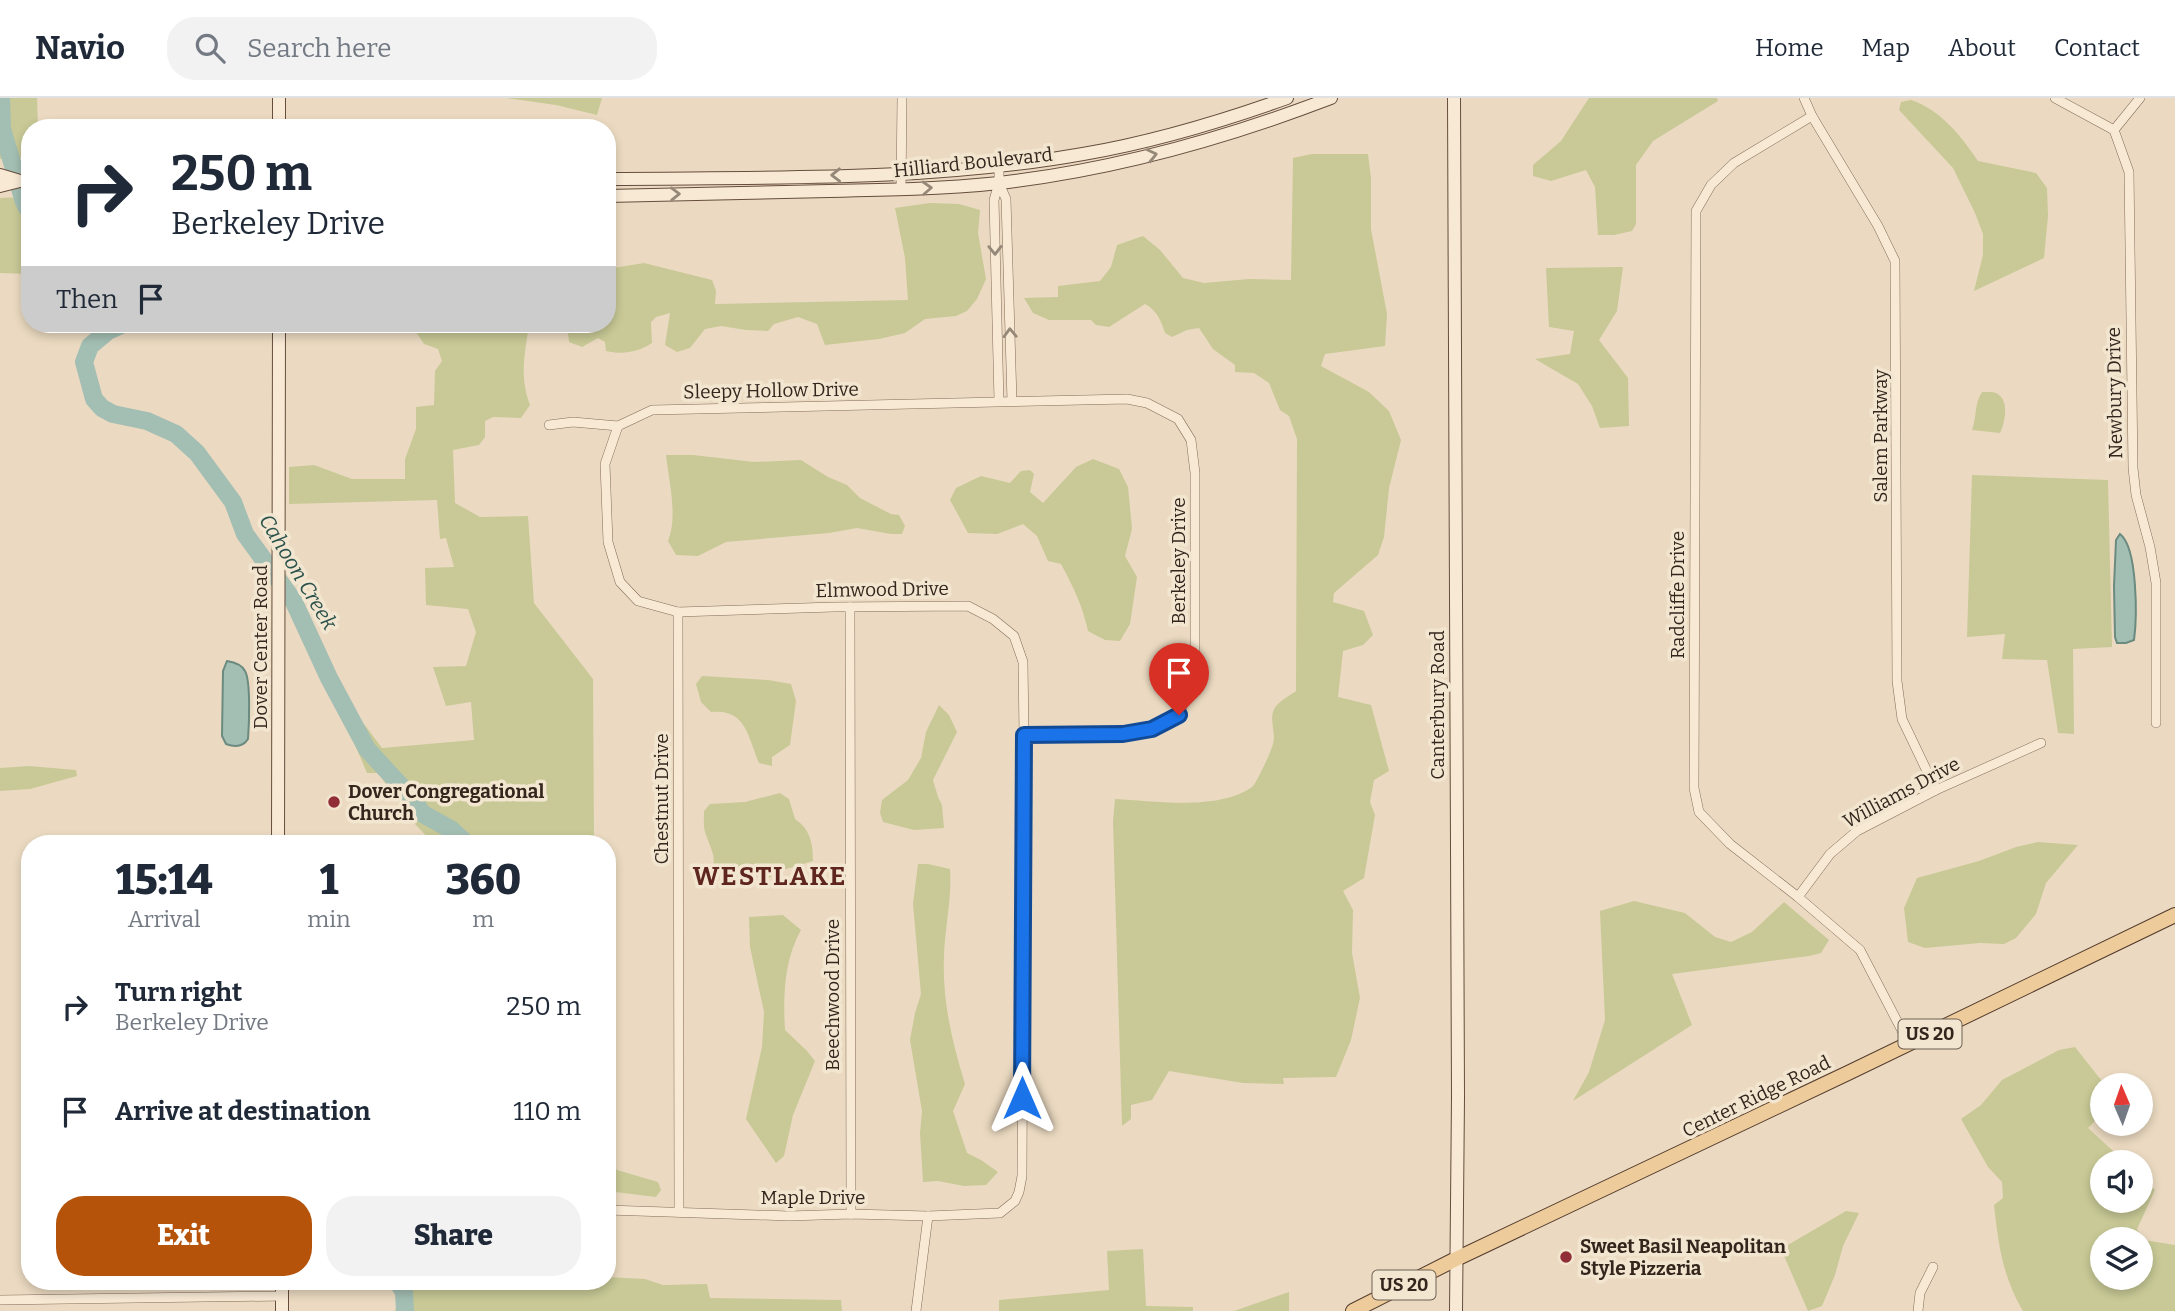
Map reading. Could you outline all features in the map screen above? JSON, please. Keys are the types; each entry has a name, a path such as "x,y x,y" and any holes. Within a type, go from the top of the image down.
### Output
{"main road":[{"name":"Center Ridge Road","path":"1353,1311 1456,1259 2175,915"}],"street":[{"path":"279,98 279,119"},
{"path":"901,189 902,98"},
{"name":"Hilliard Boulevard","path":"616,180 901,174 999,166 1083,154 1157,138 1287,98"},
{"name":"Hilliard Boulevard","path":"616,196 901,189 999,183 1159,154 1250,128 1331,98"},
{"name":"Canterbury Road","path":"1454,98 1458,1076 1456,1311"},
{"name":"Salem Parkway","path":"1804,98 1878,226 1895,261 1897,681 1902,719 1936,790"},
{"path":"2055,98 2113,130 2140,98"},
{"name":"Radcliffe Drive","path":"1812,116 1734,163 1711,185 1696,211 1694,788 1699,812 1730,844 1860,950 1909,1044"},
{"name":"Newbury Drive","path":"2113,130 2129,172 2133,468 2136,495 2150,547 2156,583 2156,723"},
{"path":"999,166 999,183 994,200 999,401"},
{"path":"0,175 21,180"},
{"path":"0,186 21,182"},
{"path":"999,183 1006,199 1012,401"},
{"name":"Dover Center Road","path":"278,835 279,333"},
{"name":"Berkeley Drive","path":"999,401 1127,399 1147,403 1178,419 1191,440 1195,473 1195,656 1193,679 1179,715 1152,729 1123,734 1024,735"},
{"name":"Sleepy Hollow Drive","path":"618,426 652,410 999,401"},
{"path":"549,425 573,422 618,426 605,464 608,542 620,582 638,601 678,612"},
{"name":"Elmwood Drive","path":"678,612 968,606 993,619 1014,636 1023,662 1024,735 1022,1176 1020,1192 1015,1201"},
{"name":"Beechwood Drive","path":"850,607 851,1214"},
{"name":"Chestnut Drive","path":"678,612 679,1212"},
{"name":"Williams Drive","path":"1798,897 1830,854 1857,831 1936,790 2041,743"},
{"name":"Maple Drive","path":"616,1210 789,1216 928,1216 1000,1213 1015,1201"},
{"path":"916,1311 928,1216"},
{"path":"1918,1311 1920,1293 1933,1267"},
{"path":"282,1290 282,1311"},
{"path":"0,1300 282,1296"}],"green space":[{"path":"0,98 37,98 38,119 21,119 21,158 0,159"},
{"path":"507,98 602,98 597,115 556,105"},
{"path":"1589,98 1717,98 1718,101 1653,141 1636,165 1636,224 1632,231 1598,235 1595,187 1586,170 1551,181 1533,176 1533,165 1561,141"},
{"path":"1911,100 1941,117 1978,161 2036,173 2047,188 2048,216 2044,258 1974,291 1983,255 1983,234 1953,168 1899,110 1901,102"},
{"path":"1312,154 1368,154 1371,229 1387,314 1385,346 1325,354 1321,366 1369,392 1389,411 1401,440 1389,488 1384,537 1378,555 1334,593 1333,602 1364,611 1373,635 1363,645 1343,651 1338,697 1371,705 1389,771 1374,780 1370,802 1375,815 1364,878 1343,891 1353,910 1352,953 1360,998 1351,1040 1336,1077 1283,1078 1284,1084 1243,1083 1169,1071 1152,1100 1131,1105 1131,1119 1122,1126 1113,821 1115,799 1186,803 1222,799 1252,787 1260,774 1273,744 1274,709 1296,691 1297,439 1289,416 1280,410 1269,383 1254,373 1235,372 1235,365 1213,349 1199,328 1172,337 1165,333 1156,313 1145,304 1109,327 1096,325 1091,320 1049,320 1033,313 1024,298 1058,297 1058,286 1100,281 1111,267 1117,245 1143,236 1160,250 1183,278 1204,283 1249,279 1291,280 1293,158"},
{"path":"0,198 17,198 21,200 21,274 0,273"},
{"path":"930,203 959,204 980,210 978,233 986,279 977,299 967,311 956,316 925,319 905,333 825,345 817,324 798,317 774,324 768,331 721,326 705,329 690,348 677,352 665,345 670,313 656,317 651,322 652,343 636,351 606,351 605,342 598,338 582,347 569,342 568,333 616,333 616,268 644,263 712,280 716,291 715,304 908,300 905,258 895,208"},
{"path":"1623,267 1617,311 1599,340 1628,378 1629,426 1600,428 1592,406 1578,384 1535,359 1570,354 1574,331 1549,327 1546,268"},
{"path":"417,333 528,333 524,374 530,405 521,418 493,417 485,421 485,437 479,445 453,450 455,503 480,517 528,516 534,603 593,679 594,835 425,835 378,773 367,773 347,726 364,724 382,748 474,740 471,702 446,706 433,667 466,666 476,632 468,609 426,605 425,568 454,567 446,538 440,539 437,500 289,504 289,467 314,465 352,479 405,479 405,459 416,429 416,407 434,405 435,371 442,361 438,349 424,344"},
{"path":"1982,392 1998,394 2002,398 2005,419 2000,433 1972,430"},
{"path":"666,455 693,455 754,462 801,460 847,485 860,498 891,514 899,515 905,526 902,534 857,528 726,542 698,556 676,555 668,541 673,510"},
{"path":"1093,459 1119,469 1128,487 1132,529 1125,556 1137,577 1130,624 1120,641 1105,640 1088,631 1077,597 1061,564 1048,561 1037,536 1023,524 997,534 968,533 950,500 956,488 981,476 1010,483 1021,471 1030,470 1034,474 1030,492 1043,503 1076,467"},
{"path":"1972,475 2108,480 2112,647 2073,649 2074,734 2058,733 2047,660 2002,659 2005,634 1967,637"},
{"path":"702,676 791,684 796,701 790,745 772,757 772,766 759,763 748,734 739,720 723,712 711,712 701,702 696,684"},
{"path":"939,705 949,715 957,732 933,780 942,805 944,828 914,830 883,822 880,813 882,800 908,780 921,758 926,732"},
{"path":"29,766 76,770 77,776 30,789 0,791 0,768"},
{"path":"780,793 789,799 795,819 807,832 813,861 783,870 765,880 743,870 715,874 712,870 712,852 704,829 704,811 710,804 745,802"},
{"path":"2038,842 2078,845 2046,883 2036,914 2016,938 2004,944 1980,943 1925,948 1908,942 1904,908 1917,878"},
{"path":"918,864 950,869 944,956 946,1005 965,1084 953,1111 967,1153 998,1172 986,1185 923,1182 920,1133 922,1111 910,1040 921,994 913,904"},
{"path":"1634,901 1685,913 1715,937 1731,942 1752,932 1784,902 1829,940 1821,953 1809,956 1672,974 1692,1025 1573,1101 1589,1072 1605,1020 1600,911"},
{"path":"783,915 801,930 791,954 786,978 785,1030 815,1061 793,1115 784,1156 776,1163 746,1119 762,1047 764,1012 750,947 749,917"},
{"path":"2075,1047 2096,1073 2090,1073 2088,1128 2090,1136 2097,1136 2112,1150 2090,1150 2090,1213 2144,1213 2138,1227 2090,1227 2090,1290 2153,1290 2153,1241 2175,1245 2175,1311 2023,1311 2002,1260 1994,1205 2003,1198 2002,1182 1988,1167 1961,1119 1981,1105 2002,1080 2059,1050"},
{"path":"616,1169 658,1182 661,1190 656,1197 616,1192"},
{"path":"1846,1211 1859,1213 1843,1246 1822,1306 1808,1311 1781,1249"},
{"path":"1143,1249 1146,1306 1193,1307 1193,1311 999,1311 999,1300 1109,1290 1107,1251"},
{"path":"616,1277 645,1279 663,1285 707,1284 710,1298 841,1300 842,1311 395,1311 398,1301 392,1290 616,1290"},
{"path":"1289,1292 1289,1311 1234,1311"}],"shaded area":[{"path":"2120,534 2130,553 2135,584 2134,640 2126,643 2117,643 2115,637 2116,540"},
{"path":"227,661 244,669 247,676 248,739 238,746 226,744 222,736 223,671"}],"waterway":[{"name":"Cahoon Creek","path":"1,98 2,129 21,192"},
{"name":"Cahoon Creek","path":"106,333 90,346 84,362 94,399 102,408 113,414 147,421 176,434 197,453 233,502 245,534 293,600 329,678 367,749 412,798 423,814 457,835"},
{"name":"Cahoon Creek","path":"403,1290 405,1311"}],"place":[{"name":"Dover Congregational Church","path":"334,802"},
{"name":"Sweet Basil Neapolitan Style Pizzeria","path":"1566,1257"}],"district":[{"name":"WESTLAKE","path":"770,876"}],"route":[{"path":"1022,1098 1024,735 1123,734 1152,729 1179,715"}]}
